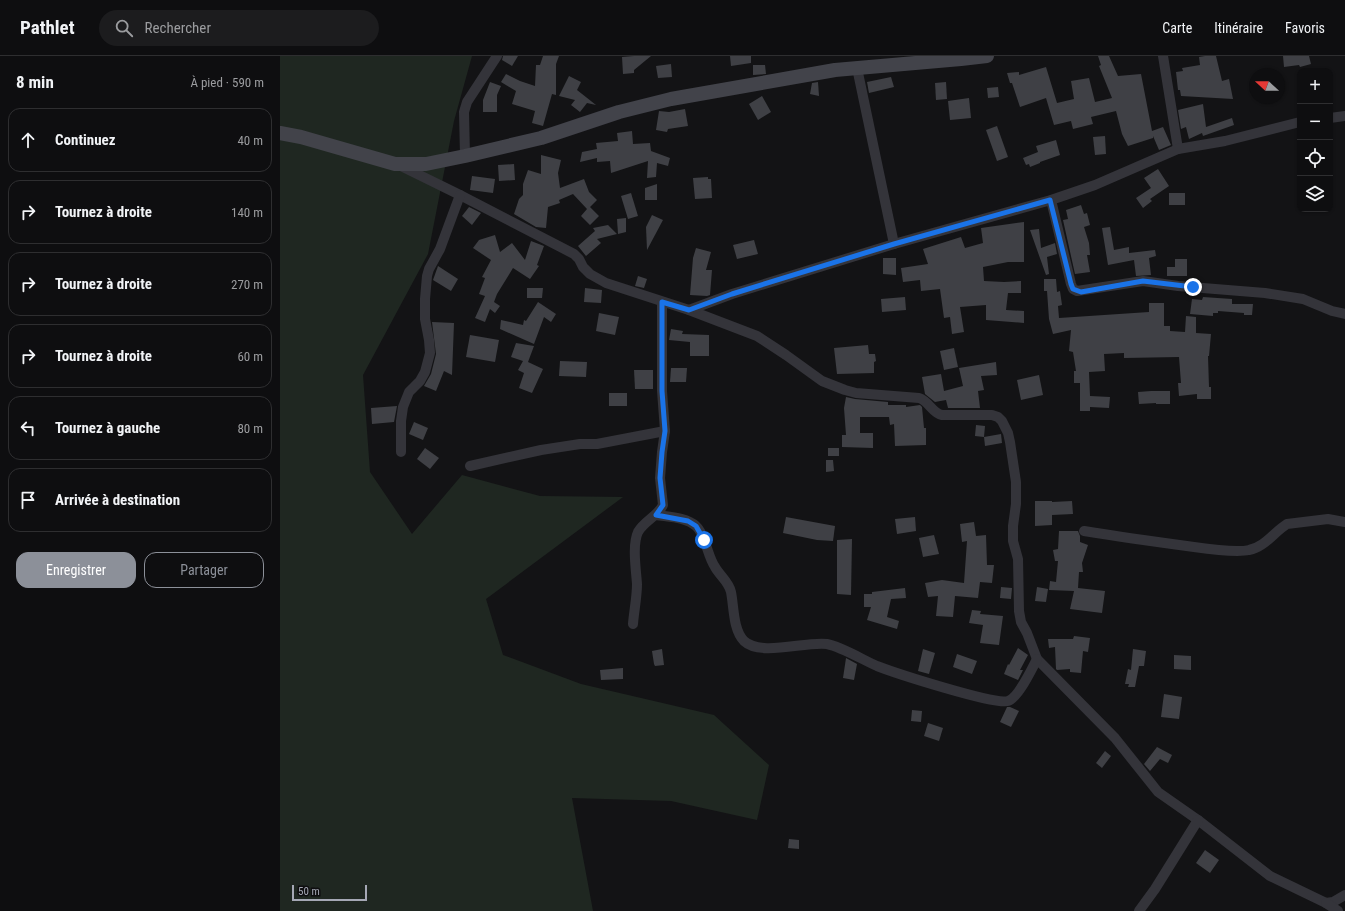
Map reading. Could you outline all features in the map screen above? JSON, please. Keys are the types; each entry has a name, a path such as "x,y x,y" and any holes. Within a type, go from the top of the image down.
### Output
{"street":[{"path":"465,156 464,112 467,102 497,56"},
{"path":"395,164 426,164 465,156 541,138 618,112 671,99 834,70 987,56"},
{"path":"1163,56 1178,149"},
{"path":"857,68 894,244"},
{"path":"1333,118 1345,116"},
{"path":"689,310 732,294 894,244 1050,200 1095,185 1178,149 1225,141 1297,123"},
{"path":"280,133 301,137 395,164 460,195 574,254 590,274 606,283 689,310 757,336 822,381 845,390 881,396 924,399 937,414 992,415 998,417 1002,421 1009,437 1016,482 1013,541 1018,559 1019,611 1021,622 1037,660 1115,738 1153,787 1270,876 1326,903 1338,911"},
{"path":"401,452 401,422 403,407 409,392 420,381 425,372 430,354 425,319 425,299 429,269 440,249 460,195"},
{"path":"1050,200 1071,284 1073,289 1077,291 1143,281 1178,286 1265,293 1303,299 1332,311 1345,314"},
{"path":"633,624 637,585 635,552 637,534 640,529 656,515 663,505 660,478 665,431 662,391 662,302"},
{"path":"470,466 541,450 580,444 597,444 665,431"},
{"path":"656,515 682,520 696,526 714,566 729,585 733,612 739,634 745,642 759,648 827,644 878,666 916,679 987,698 1008,701 1014,698 1037,660"},
{"path":"1084,531 1204,548 1243,551 1250,550 1269,540 1287,524 1328,519 1345,522"},
{"path":"1139,911 1155,889 1198,820"},
{"path":"1326,903 1333,902 1345,895"}],"shaded area":[{"path":"280,56 472,56 454,121 428,254 363,375 370,472 412,534 462,475 540,496 623,497 486,599 503,655 581,684 714,715 769,765 757,820 671,801 572,798 593,911 280,911"}],"building":[{"path":"503,56 518,56 512,66 502,60"},
{"path":"543,56 559,56 556,64 556,95 552,94 543,126 532,123 535,111 512,104 516,91 501,82 506,74 535,86 536,65 540,65"},
{"path":"651,56 634,70 634,73 623,74 622,57"},
{"path":"730,56 751,56 751,63 731,66"},
{"path":"1098,56 1109,56 1118,76 1141,74 1152,131 1163,127 1171,145 1159,150 1153,136 1153,138 1128,146 1122,134 1116,111 1091,117 1093,124 1073,129 1071,121 1054,125 1046,98 1020,107 1007,73 1019,72 1019,75 1046,67 1057,103 1074,99 1071,81 1089,78 1095,102 1112,98 1099,66 1101,65"},
{"path":"1216,56 1222,81 1229,79 1233,99 1181,96 1180,90 1178,90 1176,72 1183,71 1182,68 1200,65 1199,57"},
{"path":"1283,56 1309,56 1311,64 1300,67 1299,65 1284,67"},
{"path":"671,64 672,77 658,78 656,66"},
{"path":"753,65 765,65 766,74 753,75"},
{"path":"569,76 581,82 577,90 596,105 587,103 580,112 571,105 575,100 559,96"},
{"path":"891,77 894,87 869,93 867,82"},
{"path":"490,82 501,86 497,95 497,112 483,112 483,100"},
{"path":"818,82 819,96 810,94 812,83"},
{"path":"946,82 947,99 936,100 935,83"},
{"path":"998,87 999,97 988,98 987,88"},
{"path":"762,96 771,112 758,120 749,104"},
{"path":"969,98 971,118 950,120 948,101"},
{"path":"1203,104 1206,127 1232,118 1234,125 1203,136 1202,133 1189,139 1186,127 1181,129 1178,110"},
{"path":"685,109 688,126 668,129 667,132 656,130 659,111 669,112"},
{"path":"997,126 1008,157 997,161 986,130"},
{"path":"632,131 633,144 650,143 651,151 670,158 668,166 657,163 656,177 647,178 648,161 611,173 610,161 597,162 597,158 580,162 582,152 597,149 596,143 618,141 617,133"},
{"path":"1105,136 1106,154 1095,155 1093,137"},
{"path":"1056,140 1060,155 1030,167 1029,164 1026,165 1023,158 1038,152 1036,146"},
{"path":"541,155 561,160 558,173 560,188 584,179 589,192 597,200 590,207 599,216 590,225 581,216 587,209 573,194 559,200 560,203 548,207 546,228 536,227 514,214 519,199 523,195 523,184 528,170 541,174"},
{"path":"514,164 515,180 499,181 498,165"},
{"path":"1158,169 1169,186 1150,199 1152,201 1143,208 1136,198 1151,188 1144,178"},
{"path":"472,176 495,179 493,193 470,190"},
{"path":"708,177 708,179 711,179 712,198 695,199 693,178"},
{"path":"657,184 657,200 645,200 645,188"},
{"path":"631,193 638,216 628,219 621,196"},
{"path":"1169,193 1185,193 1185,205 1169,205"},
{"path":"1081,205 1084,214 1087,213 1090,225 1084,227 1089,243 1090,255 1087,255 1090,272 1075,274 1063,220 1068,219 1066,210"},
{"path":"469,207 481,213 472,225 462,216"},
{"path":"652,215 663,220 647,250 646,227"},
{"path":"626,218 626,232 618,234 617,219"},
{"path":"1024,222 1024,262 1008,262 983,267 984,281 1021,281 1021,293 1008,293 1006,310 1024,311 1024,323 986,320 986,305 960,307 964,332 952,334 950,317 944,318 940,289 921,291 920,280 903,282 901,268 928,264 923,249 961,237 965,248 983,243 981,228"},
{"path":"608,225 617,234 597,239 601,243 586,256 578,246 595,231 593,228"},
{"path":"1110,227 1114,250 1129,247 1129,253 1155,250 1156,256 1149,258 1151,275 1136,276 1134,260 1108,265 1102,228"},
{"path":"1039,229 1041,248 1055,243 1057,254 1047,257 1049,274 1046,275 1030,230"},
{"path":"495,235 500,252 512,243 525,260 531,241 544,246 537,265 539,266 530,279 513,268 497,294 494,302 500,306 495,313 490,309 485,322 475,318 485,296 479,294 485,278 482,277 491,260 473,248 479,240"},
{"path":"754,240 758,254 737,259 733,245"},
{"path":"696,248 711,252 706,270 712,270 710,295 707,296 690,295 693,258"},
{"path":"883,258 896,258 896,275 883,274"},
{"path":"1175,259 1187,259 1187,276 1167,276 1167,267 1175,267"},
{"path":"438,266 458,279 451,291 433,280"},
{"path":"638,276 647,279 644,288 635,286"},
{"path":"1044,279 1056,279 1057,292 1060,291 1062,305 1058,306 1059,318 1149,312 1149,303 1164,303 1164,326 1170,326 1170,331 1185,332 1186,316 1196,317 1196,333 1211,334 1208,356 1211,399 1197,399 1197,394 1179,396 1178,383 1181,383 1179,357 1124,358 1124,353 1104,354 1105,371 1089,372 1090,396 1110,397 1109,408 1090,407 1090,411 1080,411 1080,383 1074,383 1074,371 1076,371 1073,352 1069,351 1071,330 1053,334 1049,319 1047,291 1044,291"},
{"path":"527,288 543,288 542,298 527,298"},
{"path":"585,288 602,290 601,303 584,302"},
{"path":"905,297 906,310 882,312 881,299"},
{"path":"1203,297 1232,299 1232,304 1253,304 1252,315 1218,311 1218,313 1213,313 1213,316 1190,314 1192,299 1202,300"},
{"path":"538,302 556,314 551,322 544,317 534,344 500,329 501,320 523,325 524,320 526,321"},
{"path":"599,313 619,317 615,335 596,331"},
{"path":"432,322 454,323 452,375 444,371 436,391 424,386 431,374 436,354"},
{"path":"671,329 683,331 682,334 709,335 709,356 690,356 690,342 669,340"},
{"path":"470,335 499,340 495,362 466,357"},
{"path":"516,343 534,346 528,362 543,369 532,393 519,388 524,373 518,370 523,361 511,357"},
{"path":"868,345 869,354 875,354 876,361 874,362 874,373 837,374 834,348"},
{"path":"954,348 958,367 944,370 940,351"},
{"path":"560,361 587,362 586,377 559,376"},
{"path":"996,362 997,375 981,376 984,390 978,391 980,408 948,408 946,400 935,402 925,394 922,377 941,374 944,391 963,386 959,368"},
{"path":"671,368 687,368 686,382 670,382"},
{"path":"634,370 653,370 653,389 635,389"},
{"path":"1039,375 1043,395 1021,400 1017,380"},
{"path":"1170,391 1170,404 1139,404 1138,392"},
{"path":"609,393 627,393 627,406 609,406"},
{"path":"846,397 888,402 888,405 906,405 906,407 920,405 922,407 924,428 926,428 926,445 895,446 894,424 890,425 889,417 860,417 860,433 873,433 873,448 842,447 842,435 846,435 844,408"},
{"path":"397,406 394,422 372,424 371,408"},
{"path":"414,422 428,428 423,440 409,434"},
{"path":"976,425 985,426 984,437 975,436"},
{"path":"1001,434 1002,443 985,446 984,437"},
{"path":"425,448 439,458 430,469 417,459"},
{"path":"828,448 839,448 839,456 828,456"},
{"path":"826,460 833,460 834,471 826,472"},
{"path":"1035,501 1072,501 1073,514 1052,515 1052,525 1035,526"},
{"path":"786,517 835,526 833,541 817,540 783,533"},
{"path":"915,517 916,531 897,534 895,519"},
{"path":"974,522 976,536 986,535 987,565 994,565 992,583 980,582 978,598 955,596 953,617 936,616 938,596 928,597 925,583 942,580 964,583 967,541 962,542 960,524"},
{"path":"1059,531 1078,531 1080,542 1088,545 1082,563 1083,572 1079,572 1078,588 1105,591 1102,613 1070,609 1074,591 1049,590 1050,581 1056,582 1058,561 1055,561 1053,550 1058,549"},
{"path":"934,535 939,554 923,557 919,538"},
{"path":"852,539 851,595 837,594 837,540"},
{"path":"1001,587 1012,588 1011,599 1000,598"},
{"path":"1037,587 1048,589 1046,602 1035,601"},
{"path":"905,588 906,598 891,599 887,617 899,621 897,629 867,620 871,607 864,607 864,594"},
{"path":"972,610 981,611 980,614 1003,616 999,645 980,643 983,625 969,623"},
{"path":"1074,636 1090,638 1088,652 1083,651 1081,673 1070,672 1070,669 1057,670 1055,647 1049,648 1048,639 1073,639"},
{"path":"1018,648 1028,655 1020,670 1023,670 1018,680 1004,674 1008,664 1009,665"},
{"path":"662,649 664,665 655,666 652,651"},
{"path":"923,649 935,653 929,674 918,671"},
{"path":"1133,649 1146,651 1144,666 1139,666 1135,687 1128,687 1129,684 1125,684 1128,669 1131,670"},
{"path":"957,654 977,661 972,674 953,667"},
{"path":"1174,655 1191,656 1191,670 1174,669"},
{"path":"846,658 857,664 854,680 843,678"},
{"path":"623,668 623,679 601,680 600,670"},
{"path":"1164,694 1182,697 1179,719 1161,717"},
{"path":"1007,707 1019,711 1011,727 1000,722"},
{"path":"912,710 922,711 921,722 911,721"},
{"path":"928,723 943,728 939,741 924,736"},
{"path":"1157,747 1172,755 1168,763 1160,759 1150,771 1144,764"},
{"path":"1105,751 1111,756 1102,768 1096,763"},
{"path":"789,839 799,840 799,849 788,848"},
{"path":"1205,850 1219,860 1210,873 1196,863"}],"route":[{"path":"704,540 696,526 688,521 656,515 663,505 660,478 665,431 662,391 662,302 689,310 732,294 894,244 1050,200 1073,289 1081,292 1143,281 1193,287"}]}
